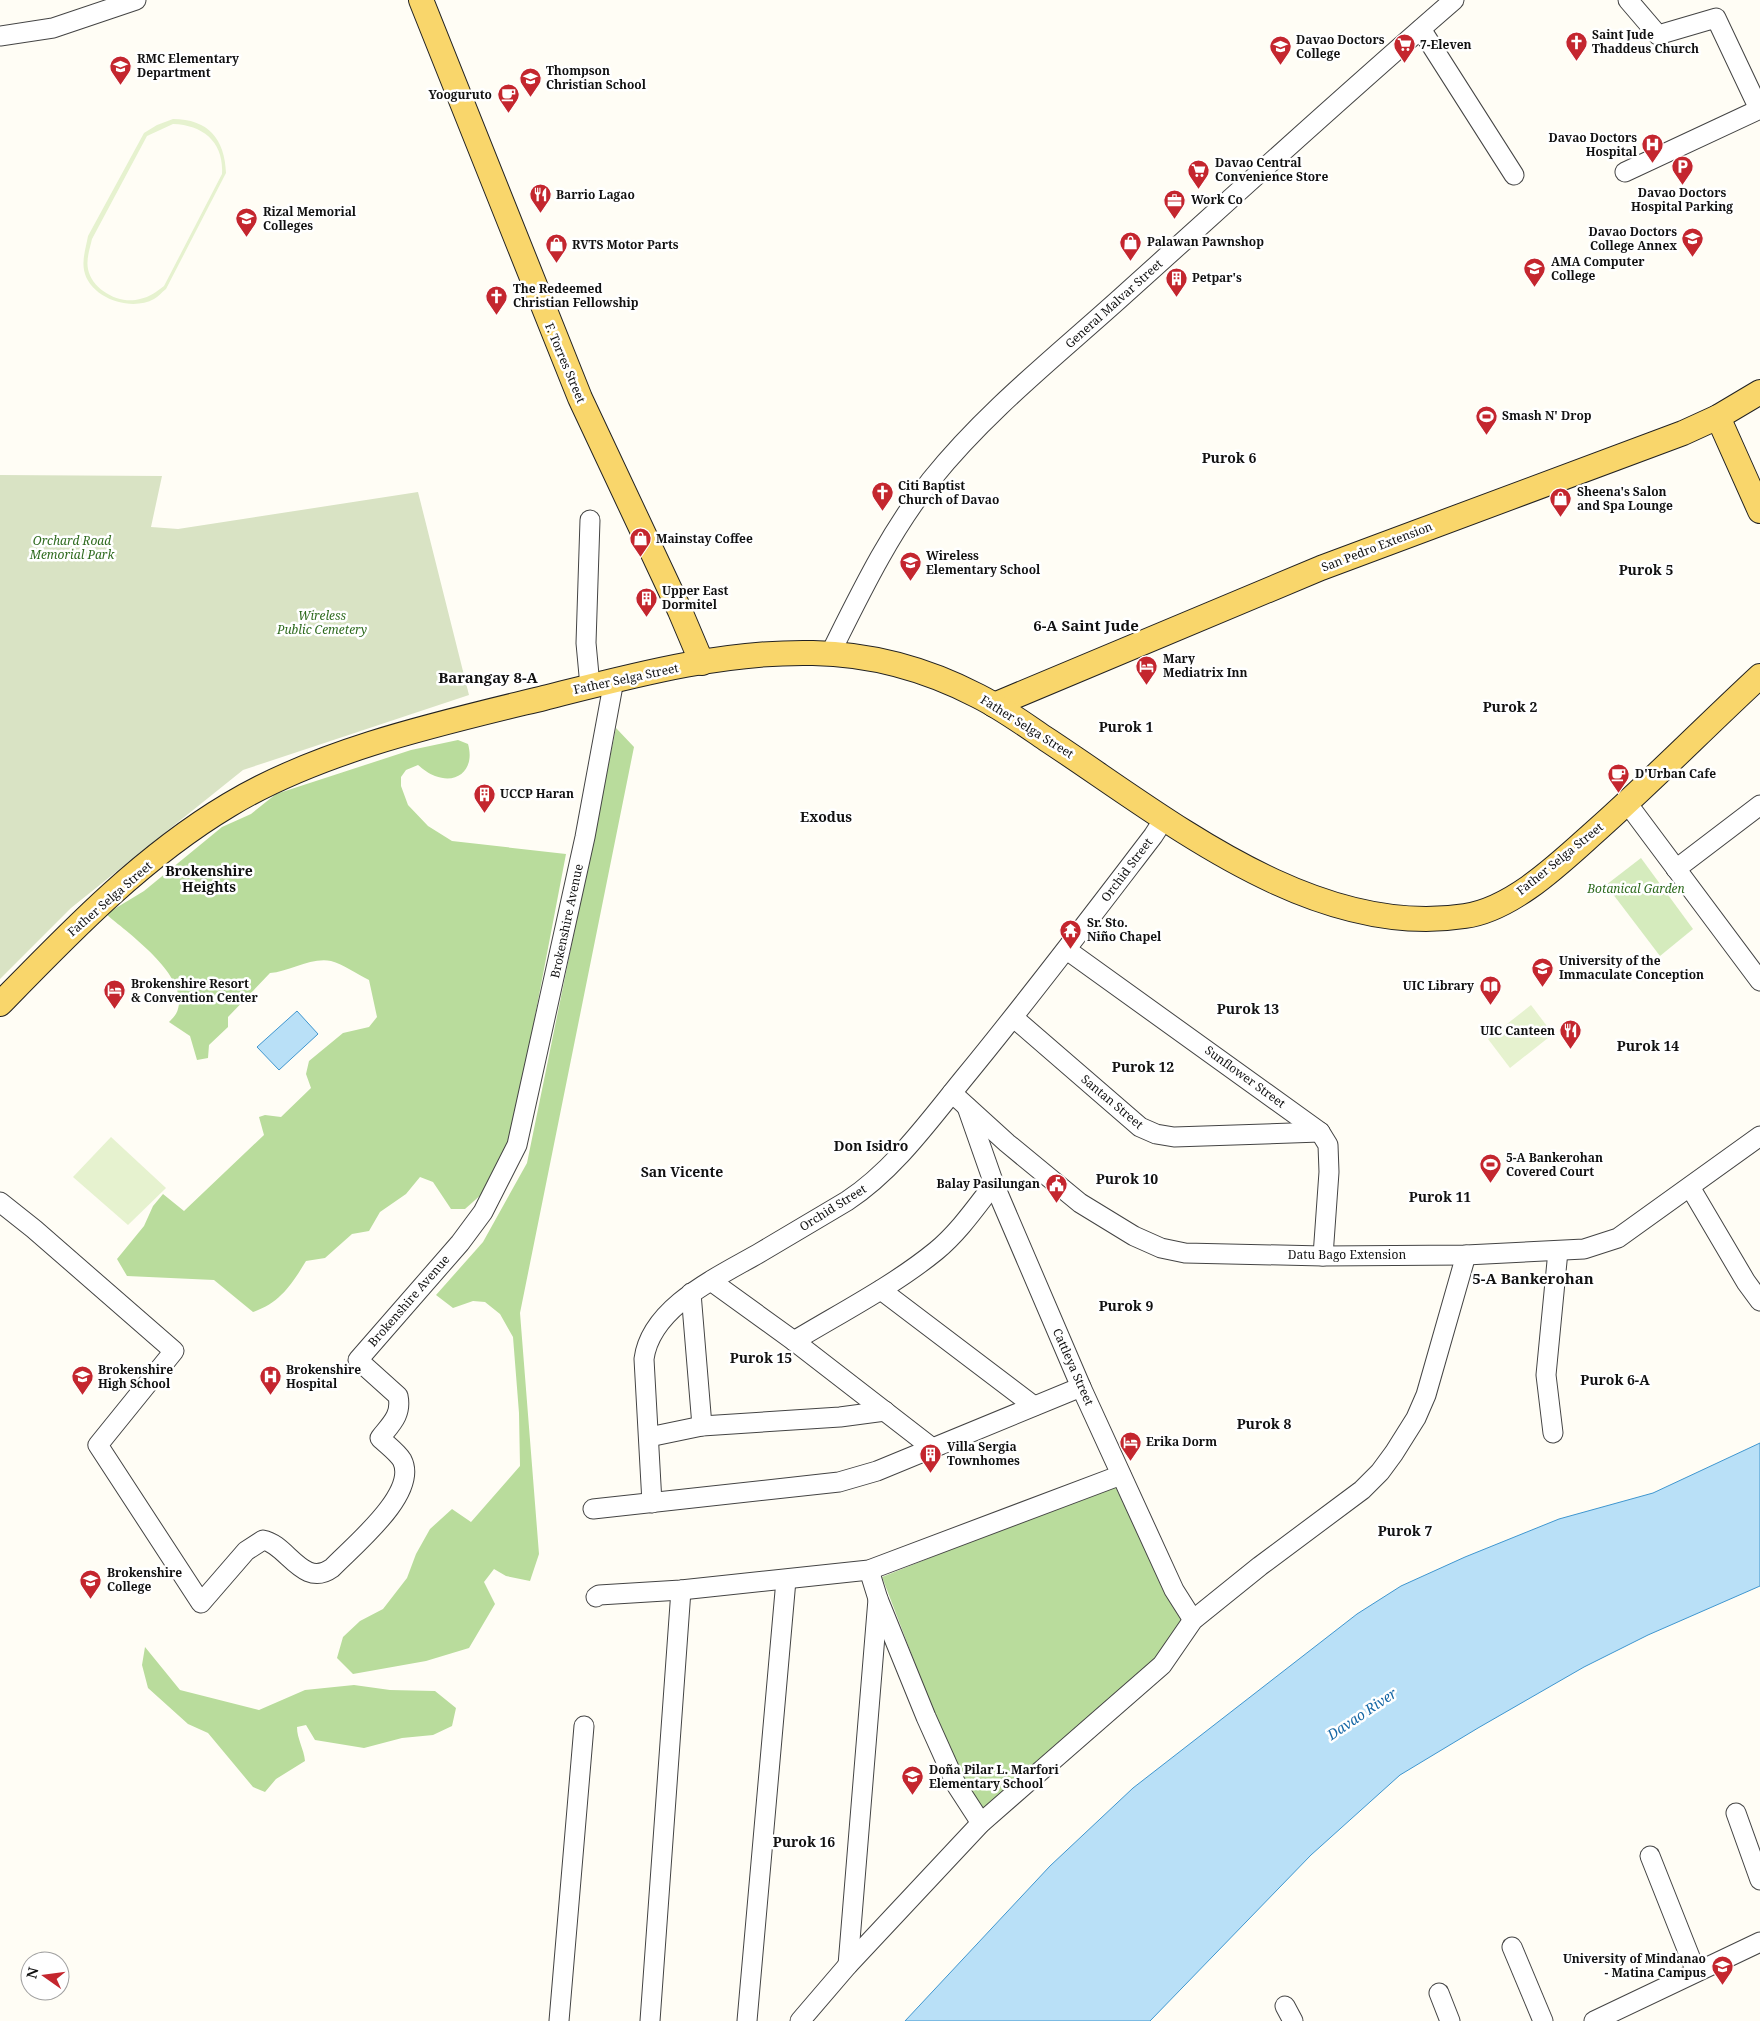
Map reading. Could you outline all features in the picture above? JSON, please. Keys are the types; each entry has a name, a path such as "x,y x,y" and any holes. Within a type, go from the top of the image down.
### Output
{"main road":[{"name":"F. Torres Street","path":"421,0 576,389 683,617 702,663"},
{"name":"San Pedro Extension","path":"994,705 1321,568 1684,433 1718,417 1760,392"},
{"path":"1718,417 1760,511"},
{"name":"Father Selga Street","path":"0,1004 68,936 148,864 199,825 253,792 311,766 360,748 465,717 614,680 702,663 785,653 830,654 867,657 928,674 994,705 1164,819 1250,870 1318,899 1351,909 1389,916 1444,918 1480,913 1512,897 1559,863 1627,803 1760,676"}],"street":[{"path":"0,36 53,28 136,0"},
{"name":"General Malvar Street","path":"830,654 877,560 904,517 957,450 1011,396 1273,158 1454,0"},
{"path":"1625,172 1760,109 1716,18 1658,35 1628,0"},
{"path":"1421,29 1514,175"},
{"path":"590,520 586,643 590,686"},
{"name":"Brokenshire Avenue","path":"0,1202 174,1350 98,1445 201,1603 246,1551 263,1540 277,1545 293,1563 307,1571 322,1573 332,1568 390,1508 400,1492 404,1478 402,1460 380,1438 396,1418 399,1411 398,1396 358,1360 460,1243 492,1197 517,1145 585,836 614,680"},
{"path":"1627,803 1760,982"},
{"path":"1676,869 1760,805"},
{"name":"Orchid Street","path":"652,1503 644,1359 645,1348 658,1325 691,1293 861,1191 890,1165 1014,1018 1164,819"},
{"name":"Sunflower Street","path":"1067,950 1320,1132"},
{"name":"Santan Street","path":"1014,1018 1140,1128 1156,1134 1174,1137 1320,1132"},
{"name":"Datu Bago Extension","path":"952,1093 966,1107 1080,1202 1134,1236 1161,1248 1185,1253 1323,1256 1466,1255 1584,1249 1618,1238 1760,1136"},
{"name":"Cattleya Street","path":"966,1107 994,1184 1081,1387 1174,1590 1193,1620"},
{"path":"1320,1132 1328,1145 1323,1256"},
{"path":"794,1340 880,1290 943,1245 994,1184"},
{"path":"1690,1187 1746,1282 1760,1302"},
{"path":"1553,1433 1546,1375 1558,1251"},
{"path":"800,2021 848,1965 981,1823 1162,1665 1193,1620 1260,1566 1362,1490 1394,1454 1416,1418 1426,1395 1466,1255"},
{"path":"711,1281 794,1340 931,1447"},
{"path":"880,1290 1034,1406"},
{"path":"691,1293 702,1426"},
{"path":"593,1509 839,1482 877,1470 1081,1387"},
{"path":"649,1437 702,1426 840,1417 885,1411"},
{"path":"596,1597 600,1594 681,1590 869,1570 1120,1475"},
{"path":"869,1570 878,1599 957,1786 981,1823"},
{"path":"747,2021 786,1580"},
{"path":"650,2021 681,1590"},
{"path":"848,1965 878,1599"},
{"path":"559,2021 584,1726"},
{"path":"1736,1813 1760,1880"},
{"path":"1650,1856 1696,1972"},
{"path":"1594,2021 1760,1942"},
{"path":"1512,1947 1542,2021"},
{"path":"1439,1993 1450,2021"}],"green space":[{"path":"173,119 185,120 205,127 218,141 225,161 226,173 166,289 156,298 145,303 123,303 102,295 94,288 84,270 84,253 88,236 144,133 157,125","holes":["173,124 184,125 203,132 216,145 220,153 222,174 164,286 150,296 140,299 124,300 116,298 101,289 91,277 88,269 88,254 92,239 147,136"]},
{"path":"0,475 162,476 151,527 178,529 418,492 469,695 243,770 71,908 0,979"},
{"path":"616,728 634,747 520,1313 539,1554 530,1581 506,1576 494,1569 484,1582 495,1604 469,1648 426,1661 353,1674 337,1658 343,1637 360,1621 383,1609 407,1578 416,1554 430,1529 452,1509 471,1522 520,1466 519,1413 513,1337 500,1314 485,1302 473,1301 453,1308 436,1295 483,1242 527,1163"},
{"path":"458,740 468,744 470,753 467,767 458,776 451,778 435,776 418,765 406,770 401,777 401,786 408,805 428,826 452,841 566,854 511,1142 483,1193 465,1209 451,1209 433,1182 420,1177 406,1194 380,1212 369,1231 352,1234 325,1258 306,1261 290,1285 278,1298 253,1312 214,1280 127,1276 117,1259 144,1226 153,1206 163,1194 184,1211 264,1135 259,1117 265,1115 281,1117 311,1088 306,1074 309,1061 343,1033 369,1027 377,1017 369,980 331,961 316,961 270,973 228,1017 228,1027 209,1045 208,1058 197,1060 190,1036 169,1022 176,1015 179,996 166,969 142,944 106,914 144,891 222,827 251,814 276,794 411,750"},
{"name":"Botanical Garden","path":"1641,858 1693,929 1660,956 1606,885"},
{"path":"1531,1005 1553,1034 1510,1068 1488,1039"},
{"path":"111,1137 166,1188 128,1225 73,1177"},
{"path":"1114,1484 1183,1621 1160,1656 984,1813 960,1781 882,1577"},
{"path":"145,1647 180,1690 259,1710 305,1690 354,1685 390,1690 435,1691 456,1708 452,1726 433,1735 402,1738 364,1748 315,1740 306,1725 297,1727 305,1761 276,1779 265,1792 253,1787 208,1733 188,1724 148,1688 142,1665"}],"water":[{"path":"297,1011 318,1034 279,1070 257,1047"},
{"name":"Davao River","path":"1760,1443 1760,1586 1648,1635 1584,1667 1400,1775 1311,1855 1150,2021 905,2021 1050,1866 1133,1788 1357,1614 1401,1586 1465,1557 1559,1519 1653,1493"}],"place":[{"name":"Saint Jude Thaddeus Church","path":"1576,61"},
{"name":"7-Eleven","path":"1404,64"},
{"name":"Davao Doctors College","path":"1280,66"},
{"name":"RMC Elementary Department","path":"121,85"},
{"name":"Thompson Christian School","path":"530,97"},
{"name":"Yooguruto","path":"508,114"},
{"name":"Davao Doctors Hospital","path":"1653,164"},
{"name":"Davao Doctors Hospital Parking","path":"1682,185"},
{"name":"Davao Central Convenience Store","path":"1199,189"},
{"name":"Barrio Lagao","path":"540,214"},
{"name":"Work Co","path":"1175,219"},
{"name":"Rizal Memorial Colleges","path":"247,238"},
{"name":"Davao Doctors College Annex","path":"1693,258"},
{"name":"Palawan Pawnshop","path":"1131,261"},
{"name":"RVTS Motor Parts","path":"556,264"},
{"name":"AMA Computer College","path":"1535,288"},
{"name":"Petpar's","path":"1176,297"},
{"name":"The Redeemed Christian Fellowship","path":"497,315"},
{"name":"Smash N' Drop","path":"1486,435"},
{"name":"Citi Baptist Church of Davao","path":"882,512"},
{"name":"Sheena's Salon and Spa Lounge","path":"1561,518"},
{"name":"Mainstay Coffee","path":"640,558"},
{"name":"Wireless Elementary School","path":"910,582"},
{"name":"Upper East Dormitel","path":"646,617"},
{"name":"Mary Mediatrix Inn","path":"1147,685"},
{"name":"D'Urban Cafe","path":"1619,793"},
{"name":"UCCP Haran","path":"484,813"},
{"name":"Sr. Sto. Niño Chapel","path":"1071,949"},
{"name":"University of the Immaculate Conception","path":"1543,987"},
{"name":"UIC Library","path":"1490,1005"},
{"name":"Brokenshire Resort & Convention Center","path":"115,1010"},
{"name":"UIC Canteen","path":"1571,1050"},
{"name":"5-A Bankerohan Covered Court","path":"1490,1184"},
{"name":"Balay Pasilungan","path":"1056,1203"},
{"name":"Brokenshire High School","path":"82,1396"},
{"name":"Brokenshire Hospital","path":"270,1396"},
{"name":"Erika Dorm","path":"1130,1461"},
{"name":"Villa Sergia Townhomes","path":"931,1473"},
{"name":"Brokenshire College","path":"91,1599"},
{"name":"Doña Pilar L. Marfori Elementary School","path":"913,1796"},
{"name":"University of Mindanao - Matina Campus","path":"1722,1985"}],"district":[{"name":"Purok 6","path":"1229,458"},
{"name":"Purok 5","path":"1646,570"},
{"name":"6-A Saint Jude","path":"1086,626"},
{"name":"Barangay 8-A","path":"488,678"},
{"name":"Purok 2","path":"1510,707"},
{"name":"Purok 1","path":"1126,727"},
{"name":"Exodus","path":"826,817"},
{"name":"Brokenshire Heights","path":"209,880"},
{"name":"Purok 13","path":"1248,1009"},
{"name":"Purok 14","path":"1648,1046"},
{"name":"Purok 12","path":"1143,1067"},
{"name":"Don Isidro","path":"871,1146"},
{"name":"San Vicente","path":"682,1172"},
{"name":"Purok 10","path":"1127,1179"},
{"name":"Purok 11","path":"1440,1197"},
{"name":"5-A Bankerohan","path":"1533,1279"},
{"name":"Purok 9","path":"1126,1306"},
{"name":"Purok 15","path":"761,1358"},
{"name":"Purok 6-A","path":"1615,1380"},
{"name":"Purok 8","path":"1264,1424"},
{"name":"Purok 7","path":"1405,1531"},
{"name":"Purok 16","path":"804,1842"}],"park label":[{"name":"Orchard Road Memorial Park","path":"72,548"},
{"name":"Wireless Public Cemetery","path":"322,623"}]}
